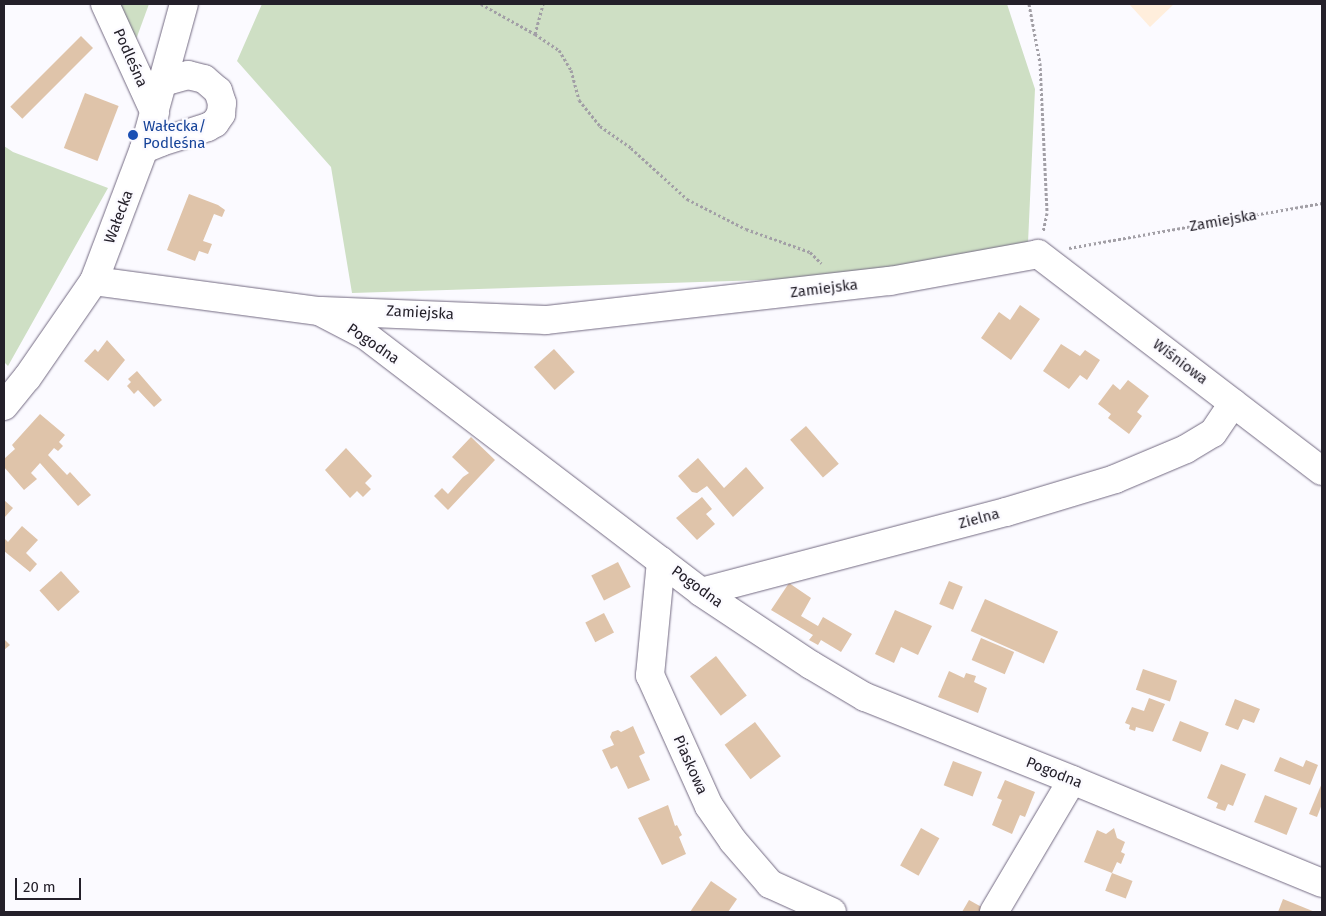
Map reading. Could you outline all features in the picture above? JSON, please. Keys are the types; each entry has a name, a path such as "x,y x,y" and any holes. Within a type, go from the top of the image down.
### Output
{"street":[{"name":"Podleśna","path":"105,4 155,113"},
{"name":"Wałecka","path":"4,406 27,378 94,281 144,149 184,4"},
{"path":"144,149 208,127 215,123 221,114 222,103 218,91 204,79 188,75 164,82"},
{"name":"Zamiejska","path":"319,311 415,313 546,320 890,281 1038,254"},
{"name":"Wiśniowa","path":"1038,254 1322,471"},
{"name":"Pogodna","path":"94,281 319,311 365,335 701,592 811,665 865,697 1072,780 1322,884"},
{"name":"Zielna","path":"701,592 1006,512 1115,479 1186,450 1214,433 1233,403"},
{"name":"Piaskowa","path":"661,561 650,675 708,806 732,841 770,884 832,912"},
{"path":"994,912 1072,780"}],"path":[{"path":"481,4 535,34 559,50 571,70 579,100 600,126 631,148 687,199 746,229 810,252 823,266 827,289"},
{"path":"535,34 543,4"},
{"path":"1029,4 1040,63 1047,213 1038,254"},
{"name":"Zamiejska","path":"1038,254 1322,203"}],"shaded area":[{"path":"1129,4 1174,4 1150,27"}],"green space":[{"path":"112,4 149,4 134,45"},
{"path":"262,4 1007,4 1035,89 1028,243 856,277 352,293 331,167 237,61"},
{"path":"4,146 13,152 108,188 8,366 4,362"}],"building":[{"path":"81,36 93,48 22,119 10,107"},
{"path":"85,93 119,106 97,161 64,148"},
{"path":"189,194 218,205 225,210 222,217 214,214 203,241 212,244 208,254 199,251 195,261 167,250"},
{"path":"1020,305 1040,319 1011,360 981,338 999,312 1010,320"},
{"path":"107,340 125,360 108,381 84,361 95,349 98,352"},
{"path":"1061,344 1080,356 1085,350 1100,360 1087,380 1080,375 1069,389 1043,371"},
{"path":"554,349 575,372 555,390 534,367"},
{"path":"137,371 162,400 154,407 138,390 134,394 127,386 131,382 128,379"},
{"path":"1128,380 1149,396 1137,412 1142,416 1129,434 1108,418 1111,414 1098,404 1113,384 1120,390"},
{"path":"40,414 65,435 59,442 63,446 58,451 54,448 48,455 67,475 70,472 91,495 78,506 40,463 31,473 37,479 24,490 4,467 4,459 15,449 12,445"},
{"path":"806,426 839,464 823,478 790,440"},
{"path":"471,437 495,460 448,510 434,496 442,488 448,494 469,473 452,457"},
{"path":"346,448 372,476 365,483 371,489 363,497 357,491 350,498 325,470"},
{"path":"698,458 724,488 746,467 764,488 733,517 707,486 697,493 692,492 678,476"},
{"path":"702,497 712,509 706,514 715,524 697,540 676,518"},
{"path":"4,500 13,508 4,518"},
{"path":"22,526 38,540 26,553 37,564 30,572 4,551 4,538 8,542"},
{"path":"618,562 631,587 604,601 591,576"},
{"path":"61,571 80,592 58,611 39,590"},
{"path":"949,581 963,587 953,610 939,604"},
{"path":"789,583 811,598 801,616 818,626 823,617 852,634 841,652 821,640 818,645 809,640 813,635 771,610"},
{"path":"985,599 1058,632 1044,664 971,631"},
{"path":"895,610 932,626 918,655 901,647 894,663 875,654"},
{"path":"604,613 614,633 595,642 585,623"},
{"path":"981,638 1014,652 1005,674 972,660"},
{"path":"4,639 10,645 4,650"},
{"path":"716,656 747,695 721,716 690,676"},
{"path":"1143,669 1177,681 1170,702 1136,690"},
{"path":"949,671 964,678 966,673 976,676 974,682 987,688 978,713 938,697"},
{"path":"1149,698 1165,704 1153,732 1136,727 1135,731 1129,729 1130,725 1125,723 1132,707 1144,711"},
{"path":"1235,699 1260,709 1254,723 1243,719 1238,730 1225,725"},
{"path":"1180,721 1209,733 1201,752 1172,740"},
{"path":"755,722 781,756 751,779 725,745"},
{"path":"633,726 645,753 639,756 650,780 628,789 617,766 611,769 602,750 614,745 610,737 612,732 618,730 621,732"},
{"path":"1280,757 1303,767 1306,760 1318,765 1310,785 1274,771"},
{"path":"953,761 982,772 973,796 944,785"},
{"path":"1221,764 1246,774 1233,806 1228,804 1225,811 1216,808 1218,803 1207,798"},
{"path":"1005,780 1035,792 1025,817 1020,815 1012,834 992,825 1002,800 997,798"},
{"path":"1322,783 1322,804 1317,817 1309,814"},
{"path":"1265,795 1297,808 1287,835 1254,822"},
{"path":"668,805 675,826 677,825 682,835 679,837 686,854 662,865 638,818"},
{"path":"921,828 939,838 919,876 900,866"},
{"path":"1114,828 1117,838 1125,842 1121,852 1125,854 1121,864 1117,862 1112,873 1084,862 1097,830 1106,834"},
{"path":"1112,873 1133,881 1126,899 1105,891"},
{"path":"711,881 737,899 728,912 690,912"},
{"path":"1283,899 1315,912 1278,912"},
{"path":"969,900 987,910 986,912 962,912"}],"place":[{"name":"Wałecka/ Podleśna","path":"133,135"}]}
